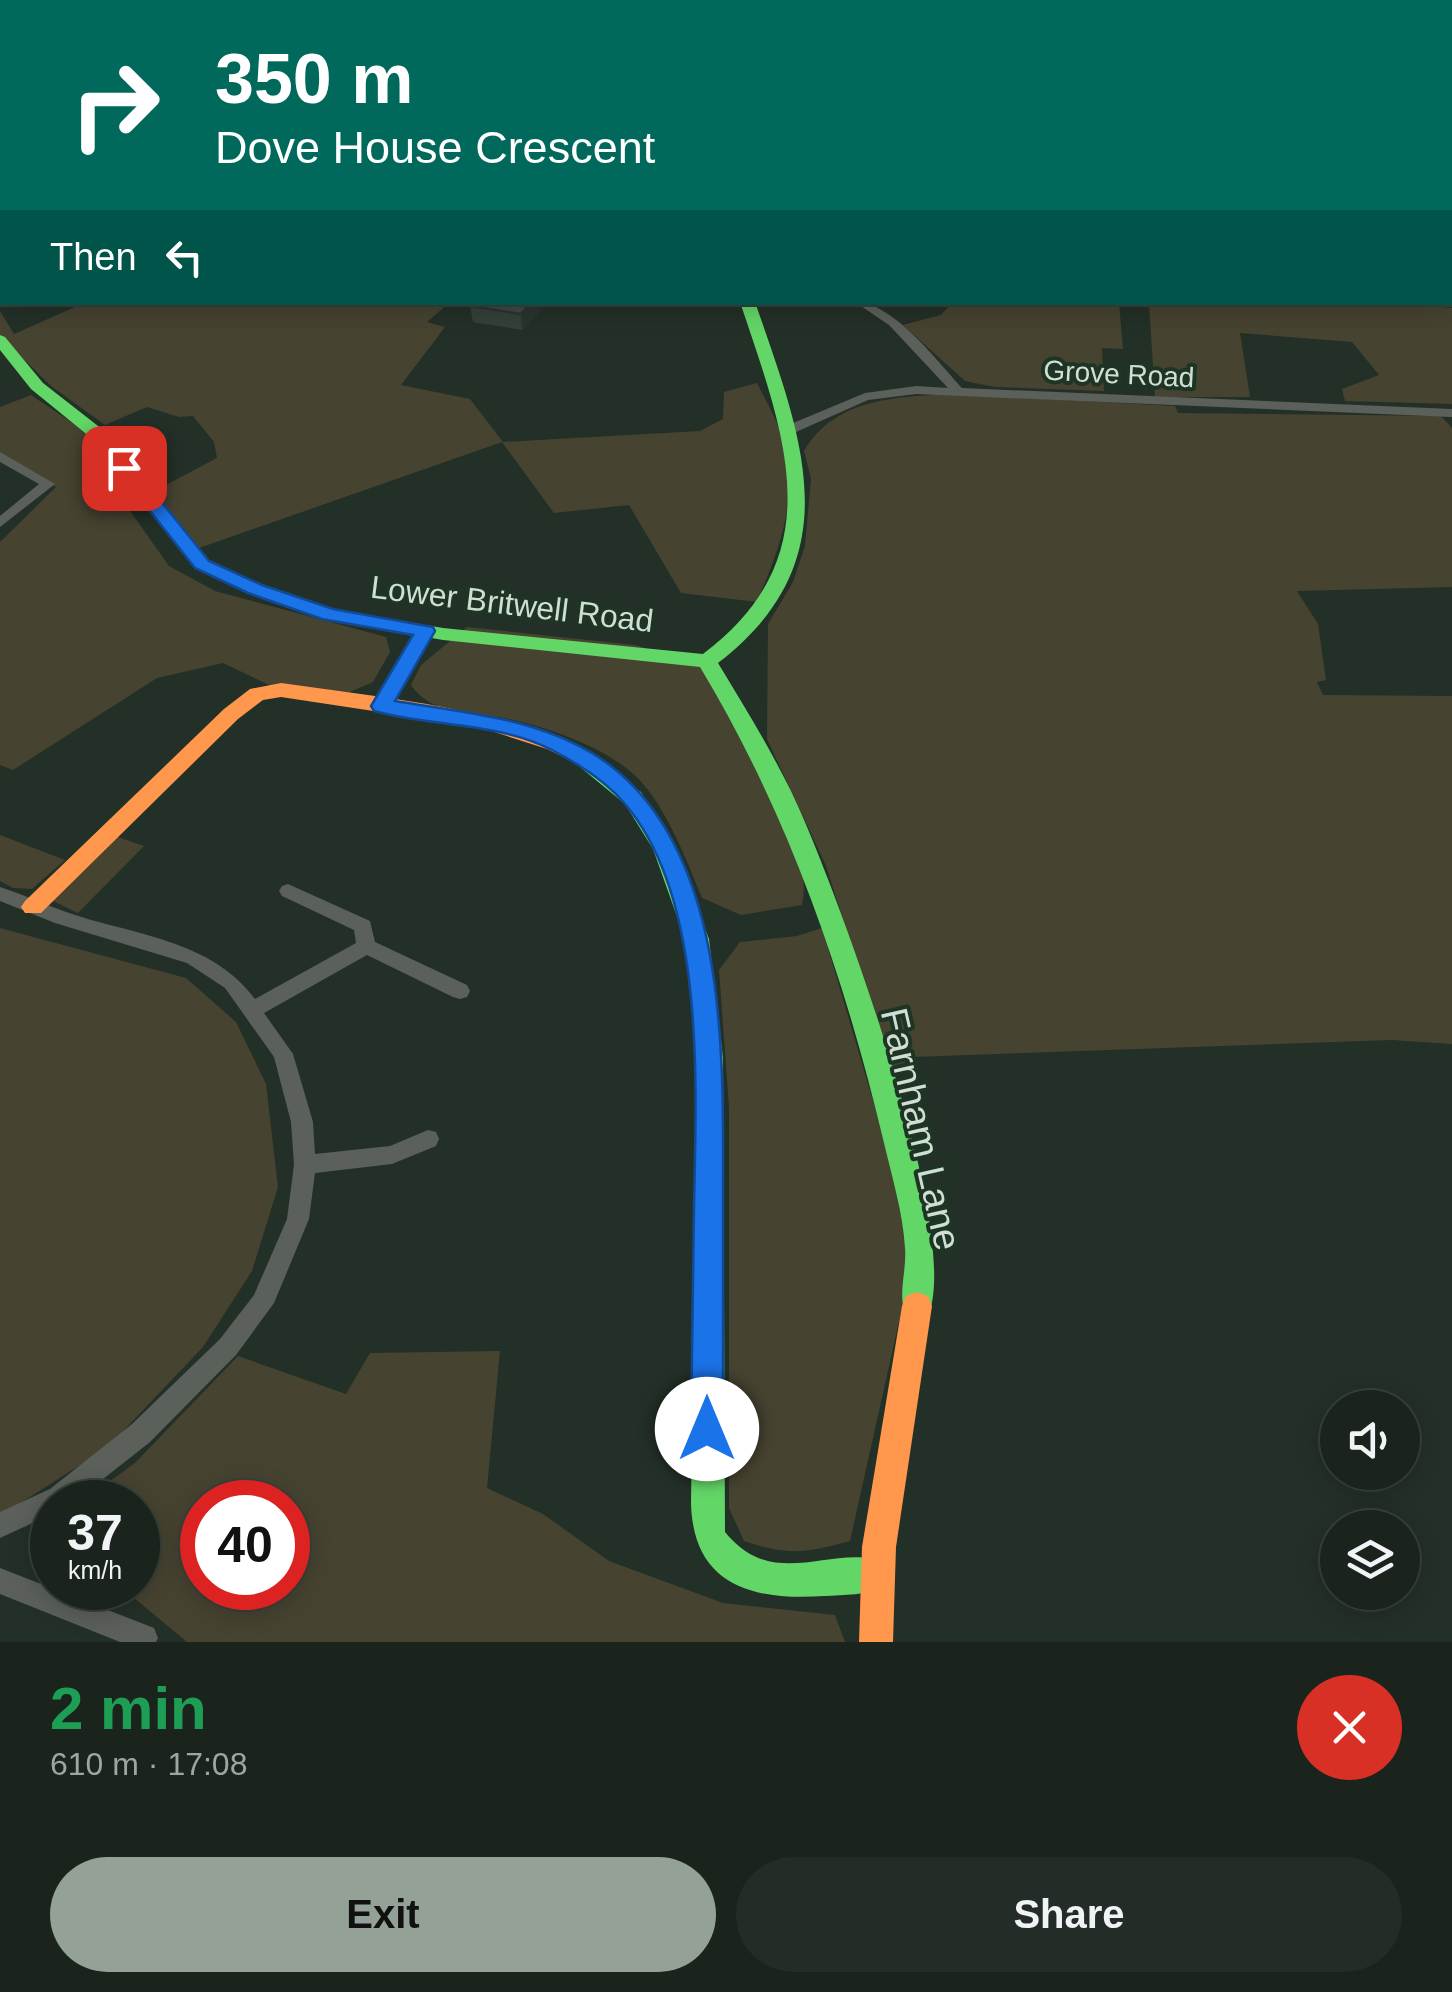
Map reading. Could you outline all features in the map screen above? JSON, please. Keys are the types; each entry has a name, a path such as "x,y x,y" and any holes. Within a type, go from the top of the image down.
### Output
{"street":[{"path":"707,662 752,623 788,560 801,502 801,474 791,429 748,305"},
{"path":"865,305 893,323 957,390"},
{"name":"Lower Britwell Road","path":"0,340 37,386 102,437 202,564 255,589 329,614 426,631 707,662"},
{"path":"0,378 26,370"},
{"name":"Grove Road","path":"791,429 865,397 916,390 1452,412"},
{"path":"0,456 48,484 0,523"},
{"path":"381,706 426,631"},
{"name":"Farnham Lane","path":"707,662 738,704 804,839 870,1047 906,1181 920,1260 915,1322 884,1492 874,1575 876,1642"},
{"path":"33,907 231,714 257,694 281,690 498,724 557,744 602,770 633,798 664,848 696,939 710,1058 706,1503 710,1540 726,1562 750,1574 799,1578 874,1575"},
{"path":"288,891 363,926 366,946"},
{"path":"0,894 192,957 232,983 283,1054 302,1122 305,1164 298,1219 262,1303 228,1346 174,1402 59,1498 0,1525"},
{"path":"254,1009 366,946"},
{"path":"366,946 460,991"},
{"path":"305,1164 392,1156 428,1139"},
{"path":"0,1581 144,1638"}],"shaded area":[{"path":"79,305 447,305 427,322 445,327 401,385 470,399 503,442 700,431 723,419 724,392 757,383 781,434 788,462 785,523 757,602 681,593 629,505 554,513 502,442 182,554 143,497 217,458 214,442 193,416 179,417 147,407 105,425 51,386 0,336 0,311 14,334"},
{"path":"950,305 1119,305 1123,349 1102,348 1104,391 995,387 965,381 903,325 941,315"},
{"path":"1149,305 1452,308 1452,404 1345,401 1342,389 1379,375 1352,342 1240,333 1250,397 1155,397"},
{"path":"951,394 1175,406 1178,413 1441,416 1452,428 1452,587 1297,591 1318,624 1326,680 1317,682 1323,695 1452,696 1452,1044 1392,1040 912,1057 892,1072 826,866 767,739 768,624 793,582 805,546 811,478 804,451 817,433 832,420 868,404"},
{"path":"31,395 95,438 128,508 169,566 215,591 386,637 390,652 373,682 345,694 271,686 223,663 157,678 13,770 0,765 0,542 56,487 0,454 0,407"},
{"path":"467,627 635,645 699,664 770,780 785,814 803,878 802,905 741,915 702,898 663,813 630,771 588,745 556,733 509,719 442,708 420,695 411,685 421,665"},
{"path":"0,835 65,860 32,889 13,888 0,881"},
{"path":"115,836 144,846 78,913 51,900"},
{"path":"0,928 186,978 236,1022 266,1084 278,1187 252,1271 203,1347 107,1448 57,1480 30,1480 30,1497 0,1516"},
{"path":"822,928 890,1158 911,1268 850,1541 785,1551 744,1541 729,1508 729,1107 719,970 740,942 797,936"},
{"path":"500,1351 487,1488 543,1514 609,1561 723,1603 835,1615 845,1642 187,1642 148,1610 160,1610 160,1480 112,1480 136,1462 238,1356 346,1394 370,1353"}],"building":[{"path":"471,305 528,305 521,314"}],"traffic: fast":[{"path":"707,661 748,627 776,590 791,550 797,510 787,426 748,305"},
{"path":"0,340 37,386 101,437 202,564 255,589 329,614 443,634 707,661"},
{"path":"707,661 779,790 835,927 878,1070 914,1214 920,1250 917,1306"},
{"path":"588,762 633,798 664,848 697,939 710,1058 710,1538 726,1559 763,1577 809,1580 874,1575"}],"traffic: slow":[{"path":"33,907 231,714 257,694 281,690 479,720 554,744 588,762"},
{"path":"876,1642 879,1547 917,1306"}],"route":[{"path":"124,468 202,564 255,589 329,614 426,631 381,706 498,724 557,744 602,770 633,798 664,848 696,939 710,1058 707,1429"}]}
